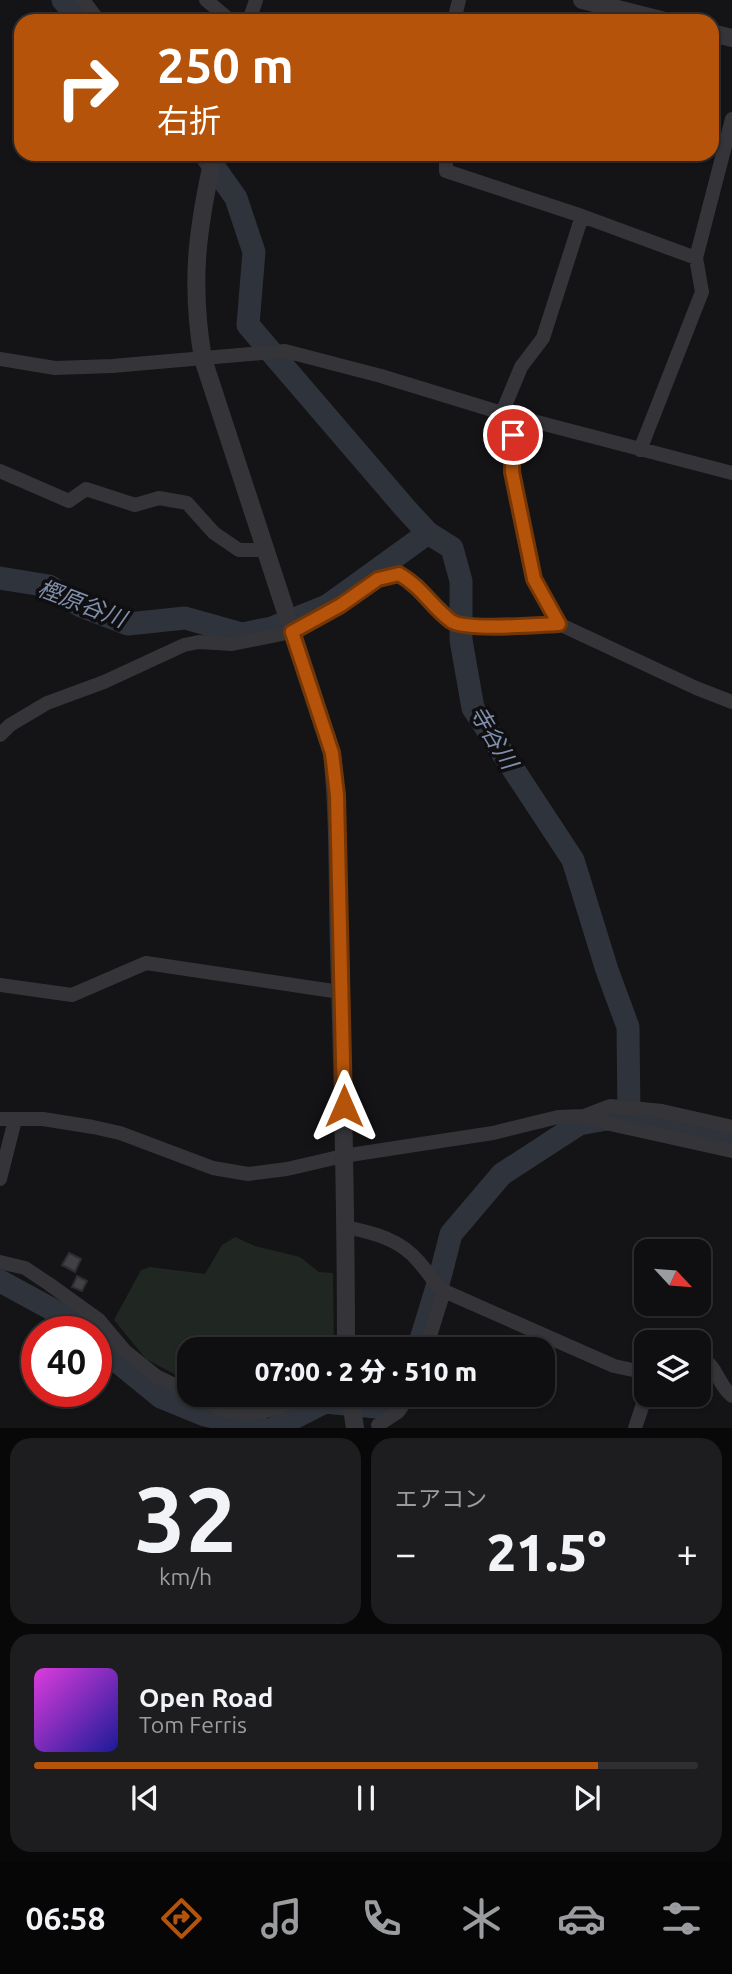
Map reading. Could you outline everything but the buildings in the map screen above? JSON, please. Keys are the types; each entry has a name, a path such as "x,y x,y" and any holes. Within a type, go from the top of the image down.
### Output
{"street":[{"path":"83,0 94,14"},
{"path":"206,0 222,14"},
{"path":"582,0 637,14"},
{"path":"640,450 702,292 696,258 732,119"},
{"path":"212,161 197,239 194,276 196,317 203,359 332,753 337,795 344,1082 346,1337"},
{"path":"446,161 446,171 582,216 696,258"},
{"path":"559,624 534,579 512,472 507,415 521,367 543,338 582,216"},
{"path":"0,359 55,368 285,351 381,376 507,415 732,473"},
{"path":"0,471 69,501 86,489 135,505 159,498 187,503 214,533 239,550 267,550"},
{"path":"0,734 47,703 104,682 184,645 200,642 232,645 341,605 378,579 399,574 416,584 453,622 469,626 559,624 732,702"},
{"path":"0,985 72,995 146,963 341,992"},
{"path":"0,1178 7,1119 43,1119 120,1133 213,1168 248,1174 493,1133 558,1117 584,1116 610,1106 629,1107 732,1127"},
{"path":"584,1116 610,1125 732,1151"},
{"path":"346,1227 376,1233 396,1242 418,1260 438,1286 614,1366 634,1370"},
{"path":"0,1262 25,1268 49,1284 99,1320 125,1351 156,1376 177,1386"},
{"path":"428,1337 438,1286"},
{"path":"711,1362 725,1390 732,1395"},
{"path":"215,1407 244,1415 268,1412 279,1407"},
{"path":"380,1428 378,1425 402,1407"},
{"path":"635,1428 642,1407"}],"shaded area":[{"path":"235,1237 255,1246 300,1257 319,1272 333,1273 334,1337 177,1337 177,1376 146,1359 114,1320 141,1270 150,1267 205,1274 222,1245"}],"waterway":[{"name":"寺谷川","path":"63,0 76,14"},
{"name":"寺谷川","path":"210,161 236,198 254,252 248,325 405,508 428,533 452,548 461,581 461,640 473,708 573,860 607,970 628,1027 629,1115"},
{"name":"樫原谷川","path":"0,578 49,586 81,606 128,624 185,618 242,634 272,628 327,606 428,533"},
{"path":"422,1337 451,1234 502,1174 579,1124 629,1115 732,1140"},
{"path":"0,1281 64,1316"},
{"path":"112,1357 161,1397 205,1415 261,1428"},
{"path":"274,1428 315,1407"}],"route":[{"path":"344,1106 337,795 332,753 292,632 341,605 378,579 399,574 416,584 453,622 469,626 559,624 534,579 512,472 513,435"}]}
